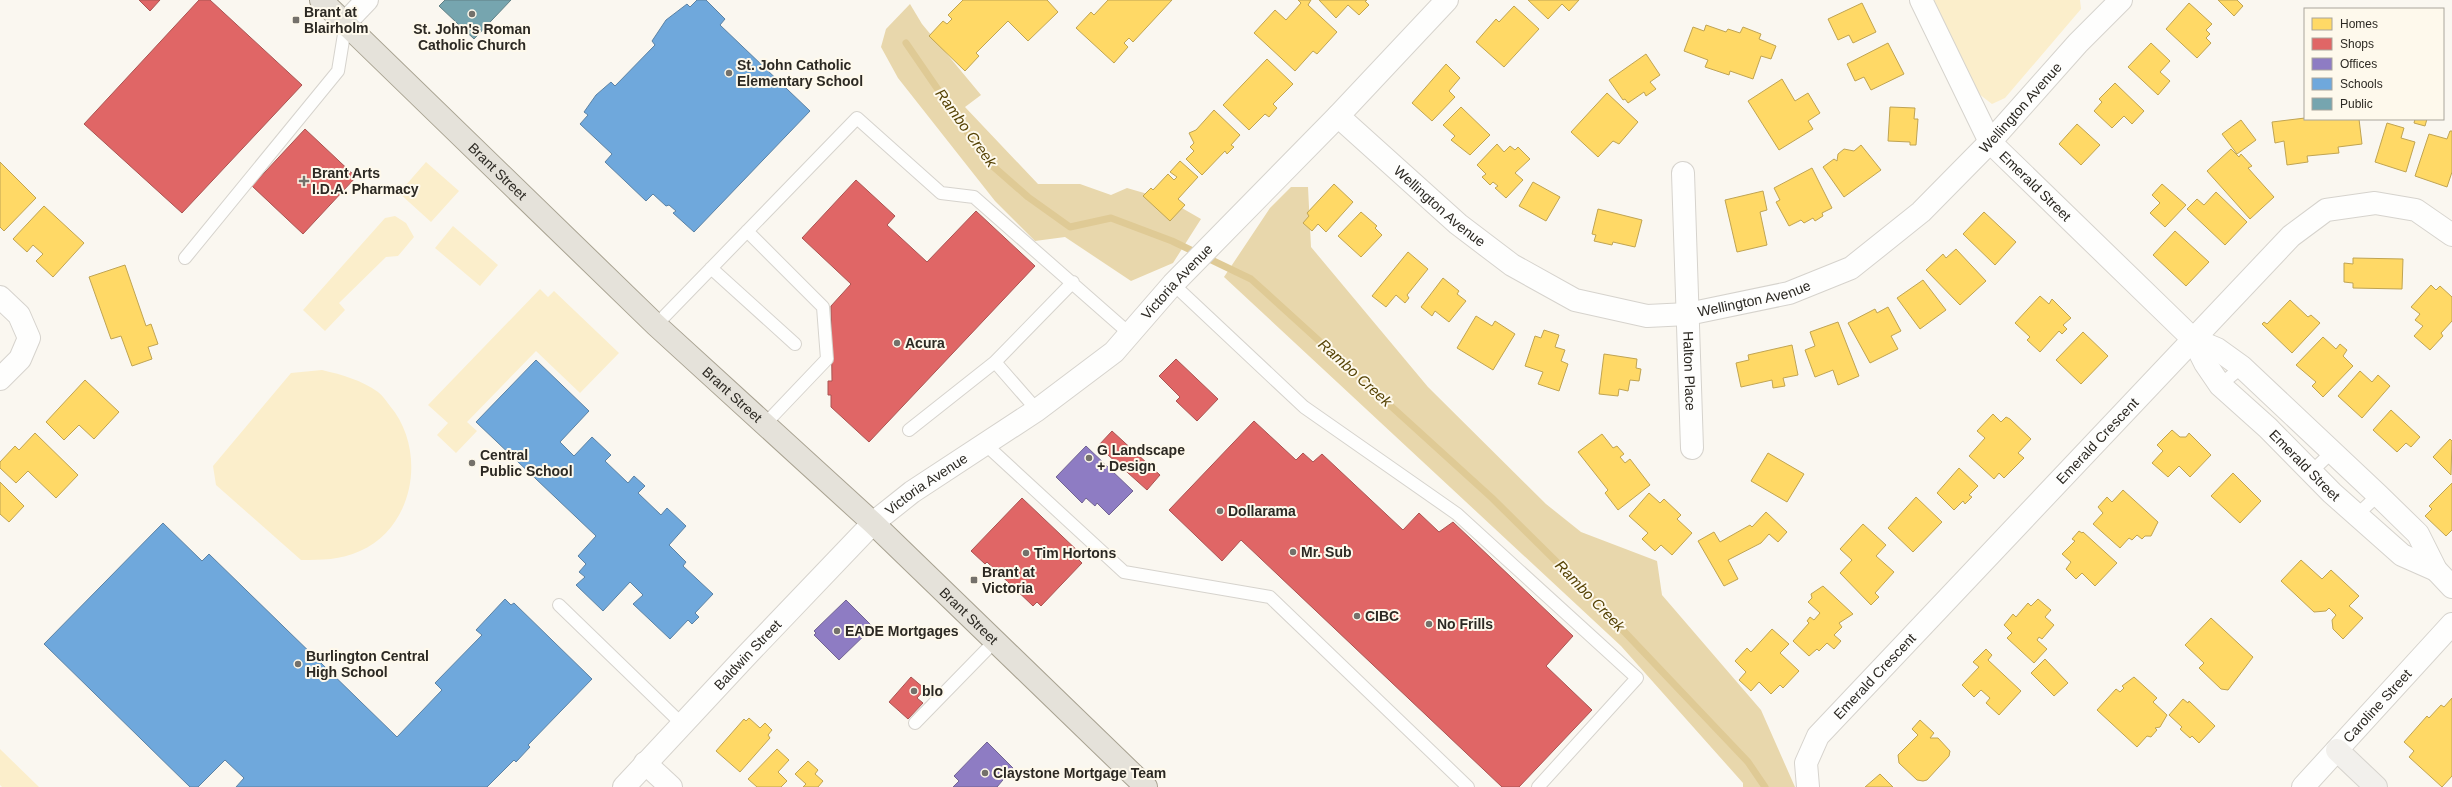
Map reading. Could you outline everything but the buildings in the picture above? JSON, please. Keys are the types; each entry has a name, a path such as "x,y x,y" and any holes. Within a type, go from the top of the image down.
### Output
{"main road":[{"name":"Brant Street","path":"321,0 346,22 656,325 873,523 994,642 1146,787"}],"street":[{"path":"346,22 367,0"},
{"name":"Victoria Avenue","path":"873,523 912,492 1037,410 1114,352 1179,279 1338,116 1447,0"},
{"name":"Emerald Street","path":"1921,0 1990,142 2193,339 2205,363 2220,385 2268,428 2311,472 2357,515 2402,555 2436,570"},
{"name":"Wellington Avenue","path":"1338,116 1458,224 1512,265 1574,300 1647,316 1688,314 1789,293 1851,268 1921,212 1990,142 2112,3"},
{"name":"Halton Place","path":"1683,173 1692,448"},
{"name":"Emerald Crescent","path":"1808,787 1806,762 1818,736 2290,236 2326,210 2375,203 2416,210 2452,235"},
{"path":"0,297 19,315 29,338 20,359 0,379"},
{"name":"Emerald Street","path":"2193,339 2217,349 2242,367 2378,495 2418,534 2436,570 2452,587"},
{"name":"Baldwin Street","path":"624,787 873,523"},
{"name":"Caroline Street","path":"2303,787 2452,624"},
{"path":"2337,750 2376,787"},
{"path":"645,763 671,787"}],"lane":[{"path":"185,258 338,71 346,22"},
{"path":"656,325 857,118 941,193 974,198 1073,282 1130,334"},
{"path":"747,230 823,307 827,359 765,424"},
{"path":"711,268 795,344"},
{"path":"1179,279 1304,407 1457,514 1637,678 1538,787"},
{"path":"910,430 995,362 1073,282"},
{"path":"995,362 1037,410"},
{"path":"2220,385 2242,367"},
{"path":"2268,428 2287,409"},
{"path":"985,444 1124,572 1270,597 1468,787"},
{"path":"2311,472 2332,453"},
{"path":"2357,515 2378,495"},
{"path":"559,605 682,724"},
{"path":"916,723 994,642"}],"shaded area":[{"path":"1933,0 2080,0 2081,9 2005,98 1992,104 1979,94"},
{"path":"910,4 922,24 981,95 965,107 1038,184 1080,184 1111,195 1127,188 1168,200 1201,219 1173,263 1131,281 1065,237 1035,241 995,201 898,78 881,47 886,29"},
{"path":"426,162 459,191 431,222 399,193"},
{"path":"1291,187 1308,187 1311,247 1428,387 1546,504 1581,532 1657,561 1662,595 1761,710 1795,787 1743,787 1743,783 1621,646 1224,277 1270,208"},
{"path":"395,216 406,223 414,237 398,256 386,257 339,303 345,310 325,331 303,310 385,218"},
{"path":"453,226 498,265 480,286 435,248"},
{"path":"540,289 548,297 554,291 619,353 580,393 536,351 467,422 477,431 456,453 437,435 448,423 428,405"},
{"path":"322,370 358,381 382,395 402,424 409,444 411,465 410,486 403,506 393,524 379,540 360,551 338,558 324,560 301,560 216,485 213,466 291,373"},
{"path":"0,749 39,787 2,787 0,785"}],"waterway":[{"name":"Rambo Creek","path":"906,43 987,161 1028,197 1070,227 1111,218 1172,241 1251,279 1492,498 1579,584 1748,762 1765,787"}],"place":[{"name":"St. John's Roman Catholic Church","path":"472,14"},
{"name":"Brant at Blairholm","path":"296,20"},
{"name":"St. John Catholic Elementary School","path":"729,73"},
{"name":"Brant Arts I.D.A. Pharmacy","path":"304,181"},
{"name":"Acura","path":"897,343"},
{"name":"G Landscape + Design","path":"1089,458"},
{"name":"Central Public School","path":"472,463"},
{"name":"Dollarama","path":"1220,511"},
{"name":"Mr. Sub","path":"1293,552"},
{"name":"Tim Hortons","path":"1026,553"},
{"name":"Brant at Victoria","path":"974,580"},
{"name":"CIBC","path":"1357,616"},
{"name":"No Frills","path":"1429,624"},
{"name":"EADE Mortgages","path":"837,631"},
{"name":"Burlington Central High School","path":"298,664"},
{"name":"blo","path":"914,691"},
{"name":"Claystone Mortgage Team","path":"985,773"}]}
